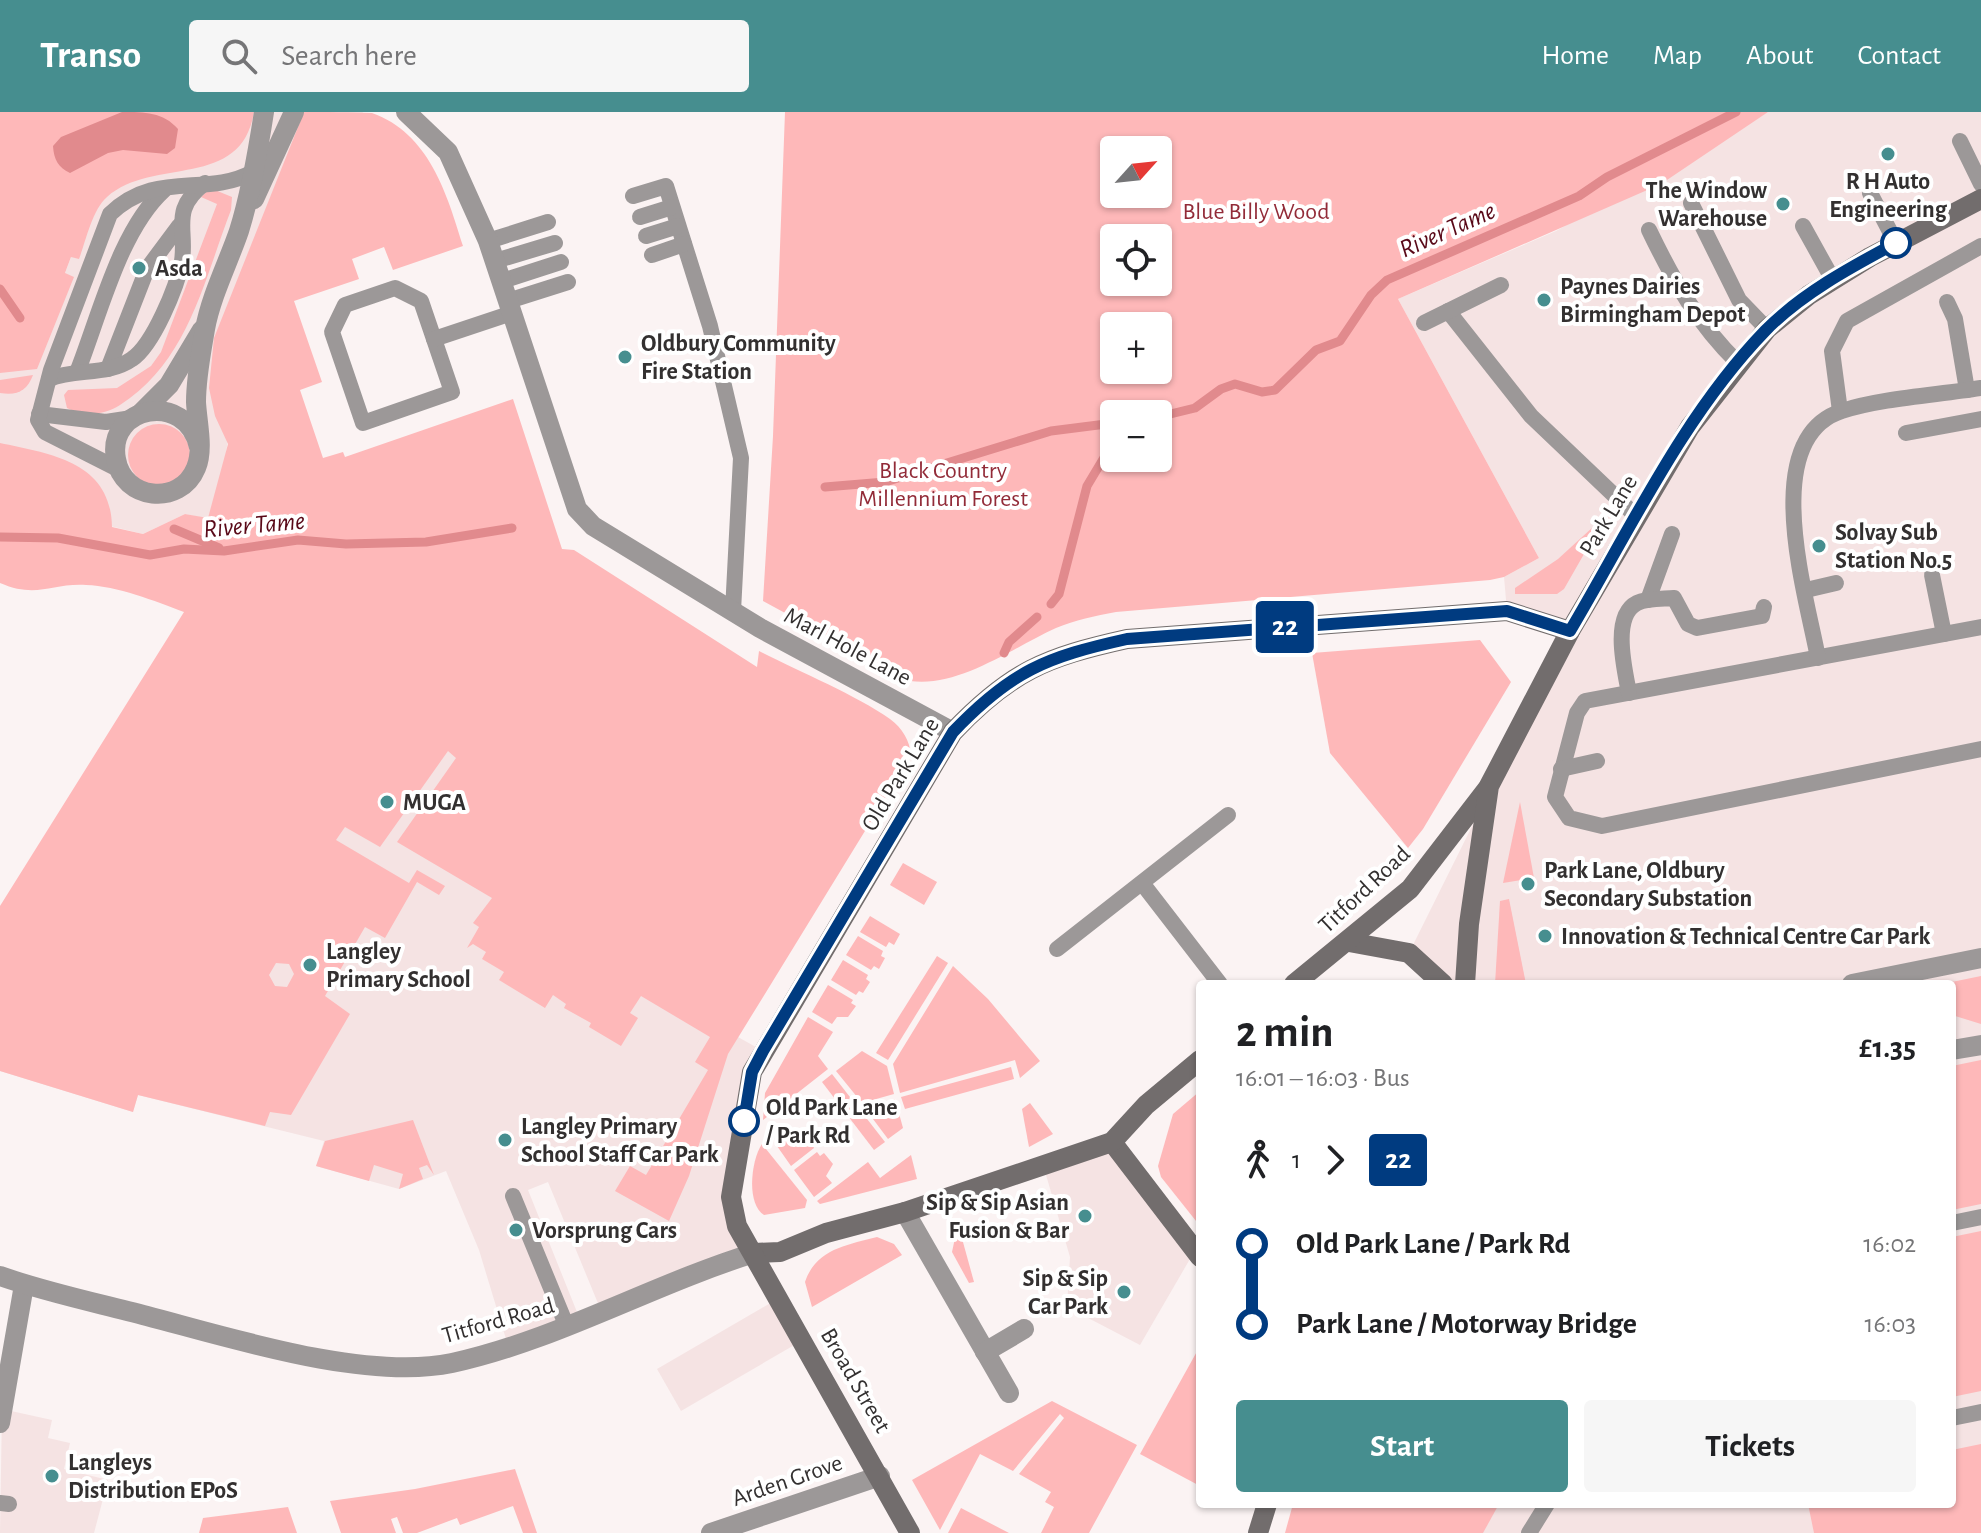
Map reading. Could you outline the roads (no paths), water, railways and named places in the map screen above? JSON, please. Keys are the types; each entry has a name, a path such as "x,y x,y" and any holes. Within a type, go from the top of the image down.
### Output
{"main road":[{"name":"Park Lane","path":"1465,980 1469,924 1489,786 1570,631 1690,427 1767,329 1833,280 1981,199"},
{"name":"Old Park Lane","path":"754,1253 737,1226 731,1197 752,1072 953,732 987,696 1023,672 1072,651 1127,639 1507,611 1570,631"},
{"name":"Titford Road","path":"1299,980 1410,889 1489,786"},
{"path":"1349,942 1409,953 1439,980"},
{"name":"Titford Road","path":"754,1253 780,1252 826,1233 905,1212 1044,1168 1112,1142 1146,1105 1196,1063"},
{"path":"1112,1142 1196,1252"},
{"name":"Broad Street","path":"754,1253 910,1533"},
{"path":"1258,1533 1266,1508"}],"street":[{"path":"206,324 169,385 117,441 118,469 132,487 143,493 168,494 179,489 195,471 199,447 197,387 206,324 240,227 264,112"},
{"path":"240,227 277,156 294,112"},
{"name":"Marl Hole Lane","path":"406,112 448,152 488,241 577,509 593,526 760,628 953,732"},
{"path":"137,416 160,410 178,416 192,429 199,447"},
{"path":"1872,980 1981,958"},
{"path":"1956,1049 1981,1045"},
{"path":"905,1212 1009,1393"},
{"name":"Titford Road","path":"0,1276 24,1285 267,1347 398,1366 447,1364 509,1349 710,1267 754,1253"},
{"path":"0,1423 24,1285"},
{"path":"985,1352 1024,1329"},
{"name":"Arden Grove","path":"723,1531 880,1476"}],"lane":[{"path":"1960,141 1981,184"},
{"path":"118,469 45,432 38,420 49,379 110,214 128,197 168,186 232,183 253,172"},
{"path":"108,369 147,269 179,226 192,193 207,182"},
{"path":"78,370 139,220 146,207 168,186"},
{"path":"633,196 666,186 710,326 741,458 733,611"},
{"path":"1870,193 1896,243"},
{"path":"1691,203 1739,300 1767,329"},
{"path":"640,217 672,207"},
{"path":"488,241 548,222"},
{"path":"49,379 78,370 108,369 134,358 152,340 182,261 179,226"},
{"path":"646,236 678,226"},
{"path":"1803,226 1833,280"},
{"path":"1649,230 1675,284 1709,334 1738,363"},
{"path":"434,339 504,289 555,243"},
{"path":"652,255 684,244"},
{"path":"1840,411 1832,351 1847,321 1981,246"},
{"path":"504,289 561,262"},
{"path":"504,289 568,282"},
{"path":"1424,323 1501,285"},
{"path":"395,288 421,301 434,339 452,392 363,423 332,332 345,305 395,288"},
{"path":"1818,658 1793,520 1792,485 1799,456 1816,428 1840,411 1974,389 1955,319 1947,302"},
{"path":"1448,311 1531,416 1637,517"},
{"path":"39,414 106,422 137,416"},
{"path":"1906,433 1981,419"},
{"path":"1648,600 1672,534"},
{"path":"1932,575 1944,634"},
{"path":"1806,590 1836,583"},
{"path":"1629,693 1621,631 1628,611 1636,603 1674,598 1688,624 1697,628 1762,616 1764,607"},
{"path":"1981,627 1585,701 1577,713 1555,797 1569,818 1602,826 1981,749"},
{"path":"1561,769 1597,761"},
{"path":"1057,949 1228,815"},
{"path":"1142,883 1217,980"},
{"path":"513,1196 567,1327"},
{"path":"1956,1222 1981,1217"},
{"path":"1956,1417 1981,1412"},
{"path":"1529,1533 1545,1508"}],"waterway":[{"name":"River Tame","path":"1172,414 1195,408 1221,389 1235,384 1262,392 1275,390 1316,350 1340,341 1371,295 1387,280 1579,196 1607,177 1736,112"},
{"path":"0,289 20,318"},
{"name":"River Tame","path":"825,487 885,482 1051,431 1100,425"},
{"path":"1051,604 1059,594 1087,486 1100,464"},
{"name":"River Tame","path":"0,537 58,538 150,555 184,549 224,551 298,540 346,544 426,542 512,528"},
{"path":"174,529 219,548"},
{"path":"1004,653 1009,642 1037,617"}],"place":[{"name":"R H Auto Engineering","path":"1888,154"},
{"name":"The Window Warehouse","path":"1783,204"},
{"name":"Asda","path":"139,268"},
{"name":"Paynes Dairies Birmingham Depot","path":"1544,300"},
{"name":"Oldbury Community Fire Station","path":"625,357"},
{"name":"Solvay Sub Station No.5","path":"1819,546"},
{"name":"MUGA","path":"387,802"},
{"name":"Park Lane, Oldbury Secondary Substation","path":"1528,884"},
{"name":"Innovation & Technical Centre Car Park","path":"1545,936"},
{"name":"Langley Primary School","path":"310,965"},
{"name":"Old Park Lane / Park Rd","path":"744,1121"},
{"name":"Langley Primary School Staff Car Park","path":"505,1140"},
{"name":"Sip & Sip Asian Fusion & Bar","path":"1085,1216"},
{"name":"Vorsprung Cars","path":"516,1230"},
{"name":"Sip & Sip Car Park","path":"1124,1292"},
{"name":"Langleys Distribution EPoS","path":"52,1476"}],"park label":[{"name":"Blue Billy Wood","path":"1256,211"},
{"name":"Black Country Millennium Forest","path":"943,484"}]}
